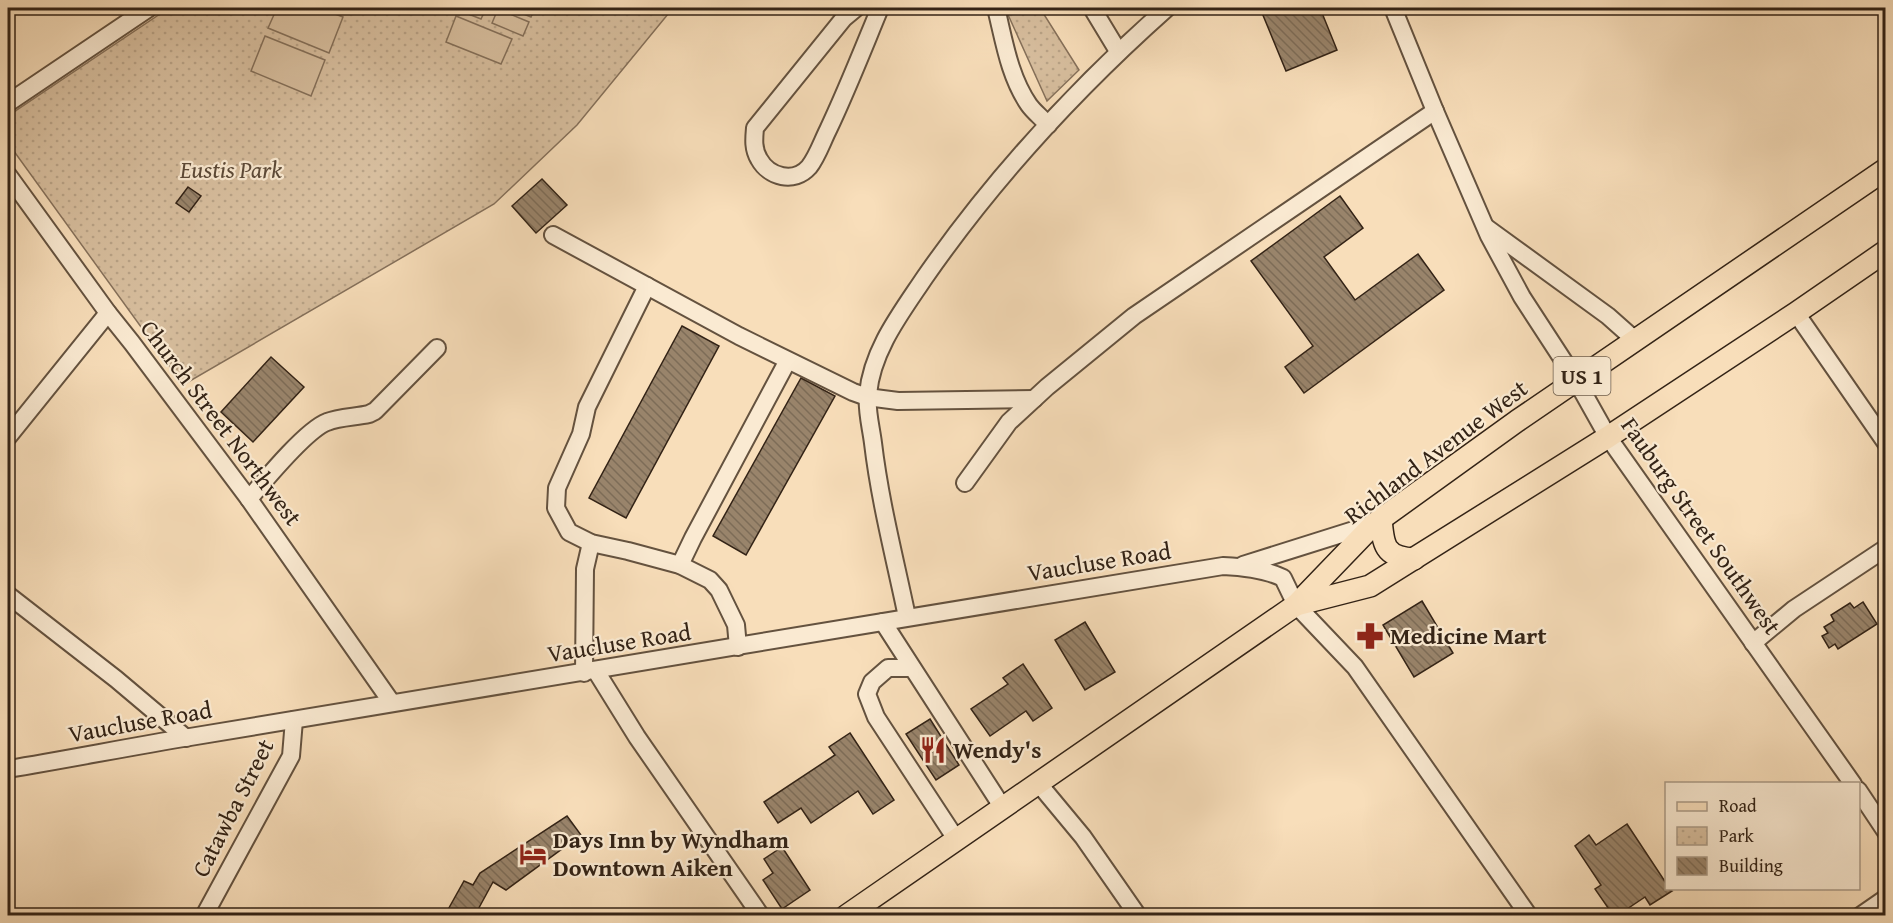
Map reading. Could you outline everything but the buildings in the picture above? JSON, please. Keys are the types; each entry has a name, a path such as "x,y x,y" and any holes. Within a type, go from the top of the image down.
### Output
{"main road":[{"name":"Richland Avenue West","path":"846,915 1296,605 1378,521 1576,380 1886,169"},
{"name":"Richland Avenue West","path":"1296,605 1370,586 1608,437 1797,313 1886,251"},
{"path":"1378,521 1387,549 1400,558 1414,559"}],"street":[{"path":"8,103 149,8"},
{"path":"856,8 844,18 755,128 753,144 758,159 769,171 787,177 798,176 809,167 838,109 880,8"},
{"path":"996,8 1012,73 1030,106 1048,125"},
{"path":"907,617 877,477 867,397 874,361 904,308 952,238 984,197 1118,51 1167,8"},
{"name":"Fauburg Street Southwest","path":"1393,8 1485,226 1522,297 1576,380 1608,437 1852,782"},
{"path":"1093,9 1118,51"},
{"path":"965,483 1009,422 1134,316 1435,111"},
{"name":"Church Street Northwest","path":"8,175 108,313 304,574 392,703"},
{"path":"1485,226 1608,316 1635,340"},
{"path":"552,234 788,362 852,392 867,397 898,401 1034,399"},
{"path":"647,286 587,407 581,434 557,488 556,508 569,532 591,543 680,566 710,580 719,590 736,625 738,647"},
{"path":"8,437 108,313"},
{"path":"1797,313 1886,443"},
{"path":"249,499 314,430 327,422 375,411 437,348"},
{"path":"680,566 788,362"},
{"path":"1239,567 1378,521"},
{"path":"591,543 585,569 590,672 761,915"},
{"path":"1753,642 1794,609 1886,548"},
{"name":"Vaucluse Road","path":"8,769 907,617 1222,566 1239,567"},
{"path":"1239,567 1274,573 1283,578 1296,605 1355,667 1529,915"},
{"path":"8,595 138,697 186,738"},
{"path":"883,622 1003,808"},
{"path":"912,668 888,668 872,682 867,694 876,717 956,839"},
{"name":"Catawba Street","path":"204,915 291,756 294,720"},
{"path":"1039,784 1083,837 1138,915"},
{"path":"1860,793 1886,832"},
{"path":"1860,915 1886,898"}],"green space":[{"name":"Eustis Park","path":"169,8 673,8 577,125 494,204 183,385 8,143 8,116"},
{"path":"277,8 319,8 343,17 329,53 268,28"},
{"path":"453,8 486,8 481,19"},
{"path":"508,8 535,8 531,17"},
{"path":"1005,8 1040,8 1079,70 1047,101"},
{"path":"498,9 529,22 523,36 492,23"},
{"path":"456,16 512,39 501,64 446,42"},
{"path":"265,36 325,60 311,96 251,71"}],"place":[{"name":"Medicine Mart","path":"1370,636"},
{"name":"Wendy's","path":"933,750"},
{"name":"Days Inn by Wyndham Downtown Aiken","path":"533,854"}]}
